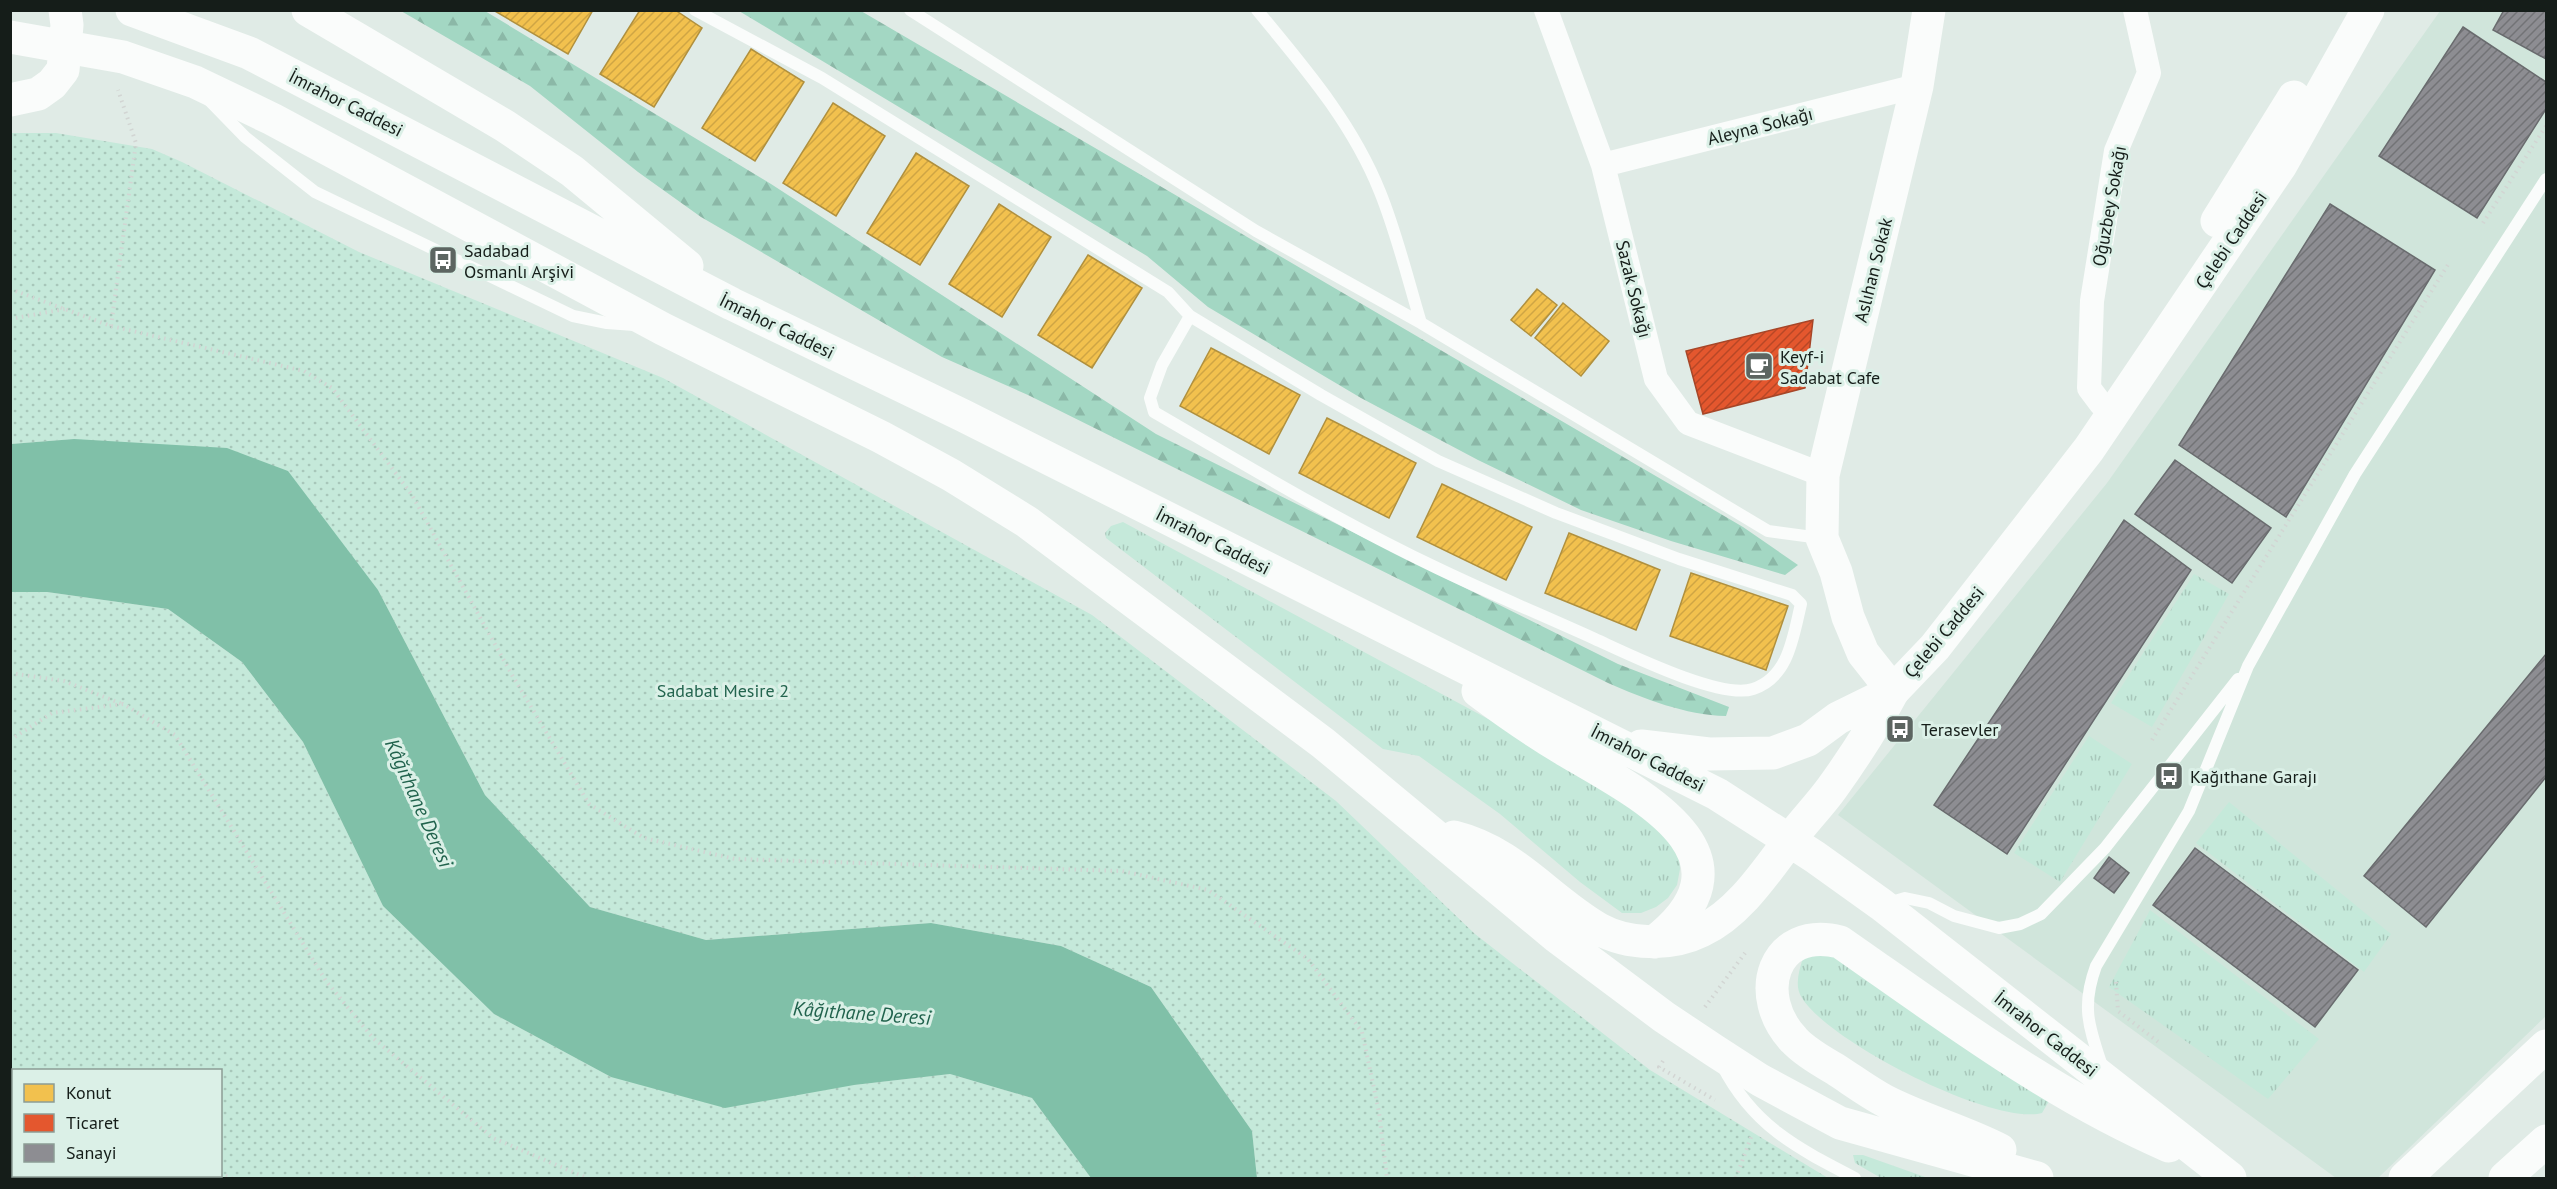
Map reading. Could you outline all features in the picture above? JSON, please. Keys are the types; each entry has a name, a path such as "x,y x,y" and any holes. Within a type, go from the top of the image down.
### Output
{"main road":[{"path":"10,100 38,94 52,84 63,69 67,24 65,10"},
{"name":"İmrahor Caddesi","path":"132,10 179,18 732,304 1004,436 1426,649 1623,744 1717,794 1790,840 1882,905 2219,1170"},
{"path":"308,10 505,126 572,171 626,213 732,304"},
{"name":"Aslıhan Sokak","path":"1893,691 1863,653 1848,617 1836,572 1822,538 1823,475 1917,86 1929,10"},
{"name":"Çelebi Caddesi","path":"1893,691 1935,647 2089,449 2108,408 2347,10"},
{"name":"Çelebi Caddesi","path":"2108,408 2281,165 2368,10"},
{"path":"179,18 186,67 195,82"},
{"path":"10,37 64,44 123,57 195,82 272,119 663,328 881,437 1027,522 1323,743 1557,937 1664,1017 1760,1080 1840,1123 2037,1179"},
{"path":"1426,649 1519,721 1637,793 1688,839 1696,856 1699,874 1696,895 1686,913 1654,942"},
{"path":"1434,833 1474,842 1508,861 1600,930 1619,938 1654,942 1682,938 1702,931 1725,914 1762,877 1831,789 1872,729 1893,691"},
{"path":"1623,744 1710,754 1773,753 1808,740 1838,718 1893,691"},
{"path":"2057,1179 1978,1139 1886,1101 1795,1042 1778,1022 1772,999 1771,984 1783,953 1793,945 1808,939 1824,938 1840,942 2017,1061 2118,1124 2219,1170"},
{"path":"2405,1179 2547,1046"},
{"path":"2505,1179 2547,1141"}],"street":[{"name":"Oğuzbey Sokağı","path":"2108,408 2089,388 2092,301 2116,151 2149,73 2135,10"},
{"name":"Sazak Sokağı","path":"1552,13 1603,165 1656,380 1688,423 1823,475"},
{"name":"Aleyna Sokağı","path":"1603,165 1917,86"}],"lane":[{"path":"695,10 822,78 992,181 1168,292 1190,316 1438,461 1556,513 1679,559 1792,595 1801,604 1782,670 1770,682 1750,690 1725,689 1657,666 1436,568 1280,486 1154,412 1150,398 1162,365 1190,316"},
{"path":"910,10 1256,231 1421,323 1768,531 1822,538"},
{"path":"1257,10 1326,94 1357,143 1380,192 1421,323"},
{"path":"195,82 218,112 245,137 315,192 573,316 607,323 663,328"},
{"path":"2106,1081 2086,1019 2087,989 2096,966 2189,811 2248,666 2355,474 2547,179"},
{"path":"1882,905 1905,898 1929,903 1954,916 1999,928 2020,924 2041,914 2105,848 2248,666"},
{"path":"1715,1051 1736,1092 1758,1118 1791,1144 1855,1179"}],"path":[{"path":"111,326 136,143 115,81"},
{"path":"2483,223 2547,126"},
{"path":"2152,740 2449,263"},
{"path":"10,289 111,326 304,370 332,388 412,495 512,675 590,804 644,838 735,859 1122,871 1208,890 1308,958 1362,1032 1379,1112 1387,1179"},
{"path":"10,319 66,309"},
{"path":"10,673 64,681 123,704 175,735 326,981 373,1038 493,1138 586,1179"},
{"path":"10,740 52,713 123,704"},
{"path":"2115,971 2118,1011 2161,1044"},
{"path":"1663,1061 1659,1067 1717,1101"},
{"path":"1736,1179 1751,1134"},
{"path":"908,1179 924,1179"}],"shaded area":[{"path":"2440,11 2546,11 2546,1016 2378,1178 2336,1178 1838,815 2107,483"}],"green space":[{"path":"401,11 485,11 771,184 1156,434 1618,664 1729,707 1726,716 1680,709 1608,683 1028,395 942,357 701,217 638,172 530,86"},
{"path":"739,11 861,11 1743,527 1798,565 1785,575 1671,541 1581,510 1478,460 1361,398 1208,307 1147,256"},
{"name":"Sadabat Mesire 2","path":"11,133 56,133 152,149 182,162 359,252 663,378 1092,615 1336,801 1475,934 1650,1070 1828,1178 1257,1178 1252,1131 1151,987 1061,946 931,923 706,940 590,907 485,795 378,590 74,439 11,444"},
{"path":"1123,522 1490,720 1614,797 1664,831 1679,851 1680,869 1677,885 1668,898 1656,907 1641,913 1622,913 1580,882 1500,814 1419,756 1383,749 1106,538 1105,533 1111,526"},
{"path":"2194,574 2229,594 2152,727 2111,703"},
{"path":"10,592 47,592 168,609 242,662 303,742 383,906 494,1014 611,1077 854,1085 950,1074 1032,1098 1091,1178 11,1178"},
{"path":"2089,736 2132,764 2060,882 2014,853"},
{"path":"2229,802 2391,934 2364,972 2196,843"},
{"path":"2150,910 2319,1039 2268,1099 2109,987"},
{"path":"1815,954 1836,955 2049,1101 2042,1113 2019,1114 1988,1107 1952,1094 1914,1077 1844,1036 1818,1016 1802,998 1798,989 1803,958"},
{"path":"1853,1155 1863,1155 1928,1178 1881,1178 1855,1163"}],"water":[{"name":"Kâğıthane Deresi","path":"74,439 227,448 288,471 378,590 485,795 590,907 706,940 931,923 1061,946 1151,987 1252,1131 1257,1178 1091,1178 1032,1098 950,1074 854,1085 725,1108 611,1077 494,1014 383,906 303,742 242,662 168,609 47,592 11,592 11,444"}],"building: Konut":[{"path":"493,10 593,10 568,54"},
{"path":"640,10 675,10 702,28 654,107 600,74"},
{"path":"751,49 804,82 755,161 702,128"},
{"path":"833,103 885,136 836,216 783,183"},
{"path":"916,153 969,186 920,265 867,233"},
{"path":"999,204 1051,237 1002,317 949,284"},
{"path":"1088,255 1142,288 1092,368 1038,335"},
{"path":"1537,289 1557,305 1531,336 1511,320"},
{"path":"1563,303 1609,341 1581,376 1535,338"},
{"path":"1211,348 1300,395 1269,454 1180,406"},
{"path":"1327,418 1416,463 1389,518 1299,473"},
{"path":"1442,484 1532,527 1506,580 1417,537"},
{"path":"1569,533 1660,570 1636,630 1545,593"},
{"path":"1691,573 1788,606 1766,670 1670,636"}],"building: Ticaret":[{"path":"1813,320 1805,388 1703,414 1686,351"}],"building: Sanayi":[{"path":"2504,10 2546,10 2546,59 2493,30"},
{"path":"2463,27 2546,82 2546,109 2477,218 2379,156"},
{"path":"2330,204 2435,270 2286,517 2179,445"},
{"path":"2175,460 2271,528 2232,583 2135,514"},
{"path":"2124,520 2191,570 2007,854 1934,805"},
{"path":"2546,654 2546,777 2426,927 2364,876"},
{"path":"2195,848 2358,970 2315,1027 2153,905"},
{"path":"2109,857 2129,873 2114,893 2094,878"}],"place":[{"name":"Sadabad Osmanlı Arşivi","path":"443,260"},
{"name":"Keyf-i Sadabat Cafe","path":"1759,366"},
{"name":"Terasevler","path":"1900,729"},
{"name":"Kağıthane Garajı","path":"2169,776"}]}
